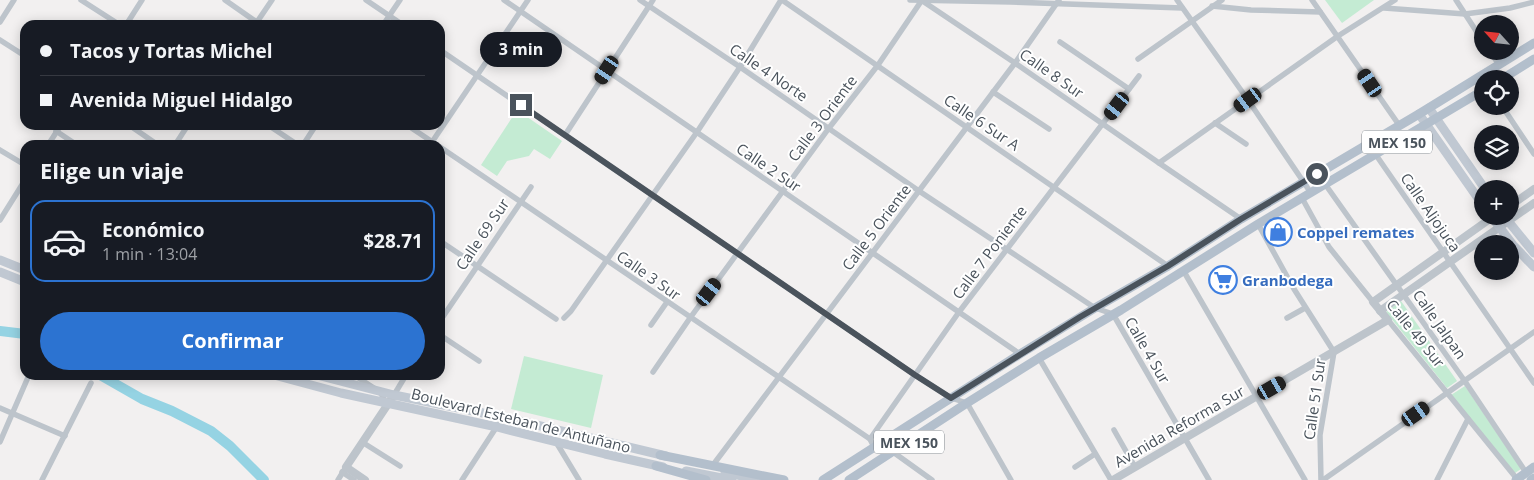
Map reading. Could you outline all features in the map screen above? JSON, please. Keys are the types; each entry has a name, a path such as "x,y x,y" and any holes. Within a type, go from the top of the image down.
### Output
{"main road":[{"name":"MEX 150","path":"823,480 872,443 951,398 1095,308 1168,266 1241,219 1429,108 1534,43"},
{"path":"1516,70 1534,59"},
{"name":"MEX 150","path":"849,480 1039,358 1258,224 1474,96"},
{"path":"1429,108 1479,180"},
{"path":"1419,114 1474,193"},
{"path":"1511,225 1534,254"},
{"path":"1499,227 1534,267"},
{"path":"0,260 20,268"},
{"path":"0,272 20,280"},
{"name":"Boulevard Esteban de Antuñano","path":"293,380 341,393 503,417 660,455 695,469 732,480"},
{"name":"Boulevard Esteban de Antuñano","path":"336,380 380,392 389,400 656,466 695,469 758,480"},
{"path":"660,455 784,480"},
{"path":"656,466 706,480"},
{"path":"1517,480 1531,476"}],"street":[{"path":"0,22 14,0"},
{"path":"81,0 112,20"},
{"path":"129,20 142,0"},
{"path":"225,0 252,20"},
{"path":"260,20 272,0"},
{"path":"366,0 396,20"},
{"path":"387,20 400,0"},
{"name":"Calle 2 Sur","path":"504,0 1020,354"},
{"path":"445,125 528,0"},
{"name":"Calle 4 Norte","path":"640,0 1007,249"},
{"path":"565,135 653,0"},
{"path":"564,318 607,261 697,132 782,0"},
{"name":"Calle 6 Sur A","path":"782,0 1168,266"},
{"path":"910,0 1058,2 1182,8"},
{"name":"Calle 3 Oriente","path":"653,372 690,318 829,128 878,65 922,0"},
{"name":"Calle 8 Sur","path":"922,0 1241,219"},
{"path":"1177,0 1311,193"},
{"path":"1138,58 1222,0"},
{"path":"1312,0 1399,125"},
{"path":"1159,163 1338,36 1395,0"},
{"path":"1456,0 1474,27"},
{"name":"Calle 5 Oriente","path":"713,465 1015,63 1058,2"},
{"path":"1384,8 1466,14 1510,8 1534,2"},
{"path":"1212,6 1250,10 1320,12"},
{"path":"0,40 20,53"},
{"path":"1060,42 1129,88"},
{"path":"445,53 915,375 951,398 968,402 1011,480"},
{"path":"1496,60 1499,65"},
{"name":"Calle 7 Poniente","path":"872,443 915,375 960,312 1139,76"},
{"path":"993,92 1049,129"},
{"path":"1508,115 1534,154"},
{"path":"1215,123 1246,144"},
{"path":"136,130 151,140"},
{"path":"276,130 290,140"},
{"path":"414,130 428,140"},
{"path":"51,140 56,131 70,140"},
{"path":"0,150 20,162"},
{"name":"Calle 3 Sur","path":"445,150 779,377 872,443"},
{"name":"Calle Aljojuca","path":"1376,154 1534,383"},
{"name":"Calle Jalpan","path":"1325,184 1531,476"},
{"name":"Calle 69 Sur","path":"445,314 530,187"},
{"path":"0,220 20,188"},
{"path":"1519,200 1534,189"},
{"name":"Calle 49 Sur","path":"1302,198 1328,247 1517,480"},
{"path":"1519,211 1534,202"},
{"path":"1258,224 1305,308 1334,352"},
{"path":"1373,302 1482,225"},
{"path":"1380,311 1499,227"},
{"path":"445,244 556,319"},
{"name":"Calle 4 Sur","path":"1007,249 1095,308 1113,314 1209,480"},
{"path":"1183,270 1305,480"},
{"path":"650,325 667,302"},
{"path":"1287,318 1305,308"},
{"name":"Avenida Reforma Sur","path":"1112,480 1388,320"},
{"path":"1322,480 1534,332"},
{"path":"445,338 479,360"},
{"name":"Calle 51 Sur","path":"1322,480 1320,435 1334,352"},
{"path":"1039,358 1112,480"},
{"path":"0,442 27,380"},
{"path":"362,380 380,392"},
{"path":"338,480 403,380"},
{"path":"42,480 91,383"},
{"path":"0,408 65,436"},
{"path":"462,480 503,417"},
{"path":"1437,480 1468,419"},
{"path":"1114,430 1135,467"},
{"path":"362,442 400,466"},
{"path":"556,442 579,480"},
{"path":"893,452 932,480"},
{"path":"1075,467 1095,454"},
{"path":"344,470 354,480"},
{"path":"344,470 365,480"}],"green space":[{"path":"1325,0 1374,0 1342,23"},
{"path":"517,110 562,141 550,159 534,149 529,156 507,161 497,176 481,165"},
{"path":"1401,301 1457,381 1447,388 1386,312"},
{"path":"524,356 603,375 591,428 511,409"},
{"path":"1465,386 1521,469 1515,473 1451,395"}],"waterway":[{"path":"0,331 20,333"},
{"path":"109,380 142,399 172,411 211,431 230,446 264,480"}],"place":[{"name":"Coppel remates","path":"1278,232"},
{"name":"Granbodega","path":"1223,280"}],"route":[{"path":"521,105 951,398 1080,317 1168,266 1241,219 1317,174"}]}
